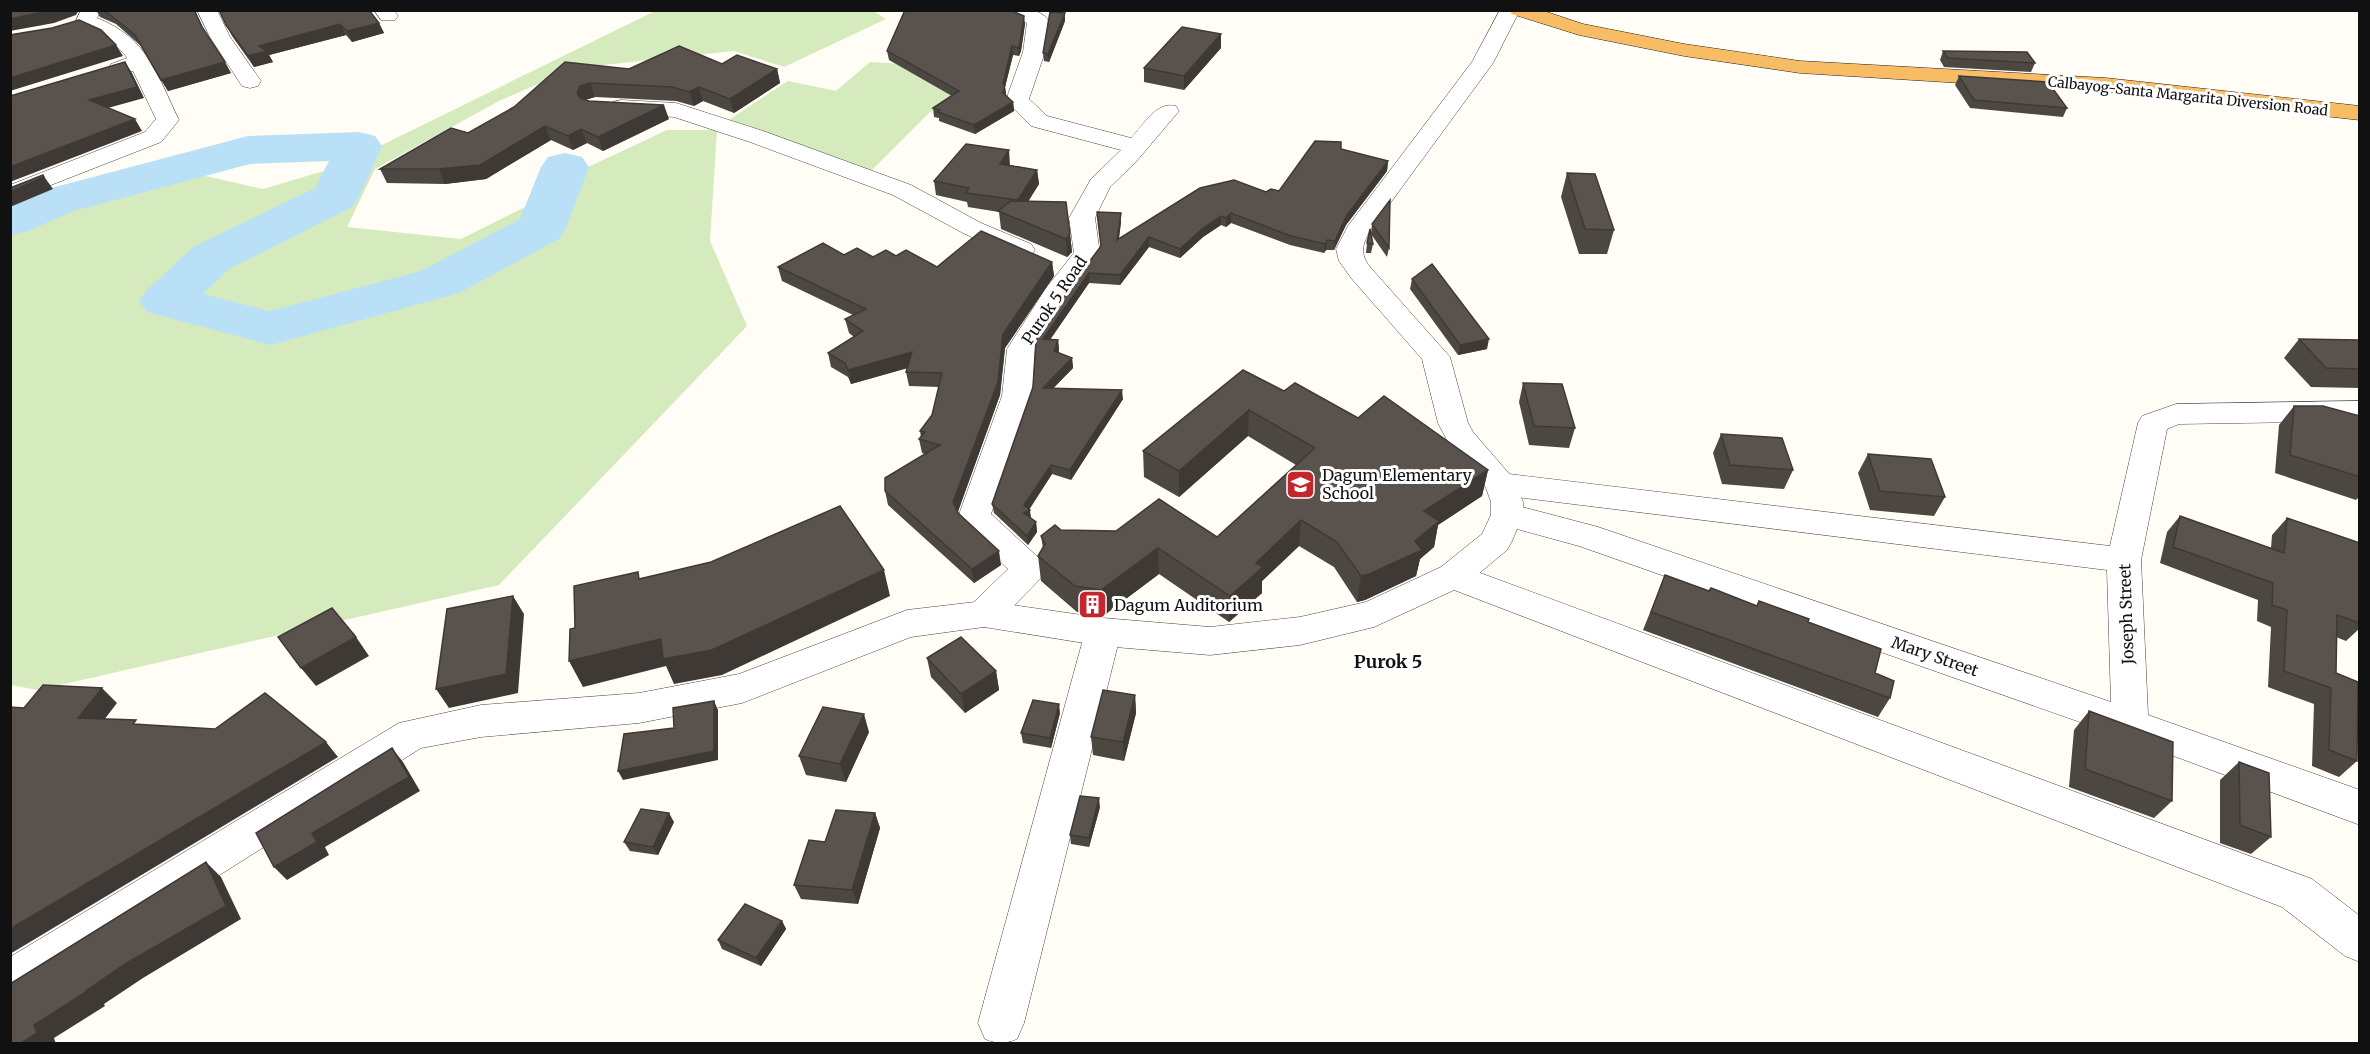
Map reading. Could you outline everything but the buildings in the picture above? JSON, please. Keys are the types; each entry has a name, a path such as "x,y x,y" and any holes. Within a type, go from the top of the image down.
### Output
{"highway":[{"name":"Calbayog-Santa Margarita Diversion Road","path":"1519,10 1580,28 1684,50 1800,67 2106,85 2360,113"}],"street":[{"path":"207,10 220,37 250,81"},
{"path":"1011,10 1038,20 1035,52 1017,100 1039,121 1137,147"},
{"path":"10,982 412,734 482,721 639,708 742,688 907,624 984,614 1103,632 1210,641 1300,631 1374,614 1453,576 1495,541 1504,499 1460,437 1451,414 1437,357 1361,273 1350,258 1348,248 1370,213 1482,63 1510,10"},
{"path":"10,194 153,137 168,120 139,60 126,40 111,31 82,20"},
{"path":"104,73 139,60"},
{"path":"595,106 676,110 758,137 902,190 972,228 1056,265"},
{"name":"Purok 5 Road","path":"984,614 1029,568 974,517 1017,396 1021,349 1056,294 1056,265 1087,254 1082,218 1100,184 1137,147 1168,111"},
{"name":"Joseph Street","path":"2130,724 2124,560 2153,423 2176,414 2360,411"},
{"path":"1504,499 2124,560"},
{"name":"Mary Street","path":"1504,499 1586,536 2130,724 2360,808"},
{"path":"1453,576 2297,893 2360,942"},
{"path":"1000,1023 1103,632"}],"green space":[{"path":"872,10 886,19 784,67 734,51 575,68 499,101 375,169 347,227 461,239 539,200 586,168 667,130 717,130 710,241 747,326 499,585 38,690 11,685 10,215 44,200 167,164 197,174 263,189 337,167 655,11"},
{"path":"870,62 940,66 984,81 929,113 870,172 727,121 788,81 836,91"}],"waterway":[{"path":"10,220 57,201 248,150 359,146 335,197 211,258 166,301 271,328 440,282 541,228 565,167"}],"place":[{"name":"Dagum Elementary School","path":"1301,484"},
{"name":"Dagum Auditorium","path":"1093,605"}],"district":[{"name":"Purok 5","path":"1388,662"}]}
